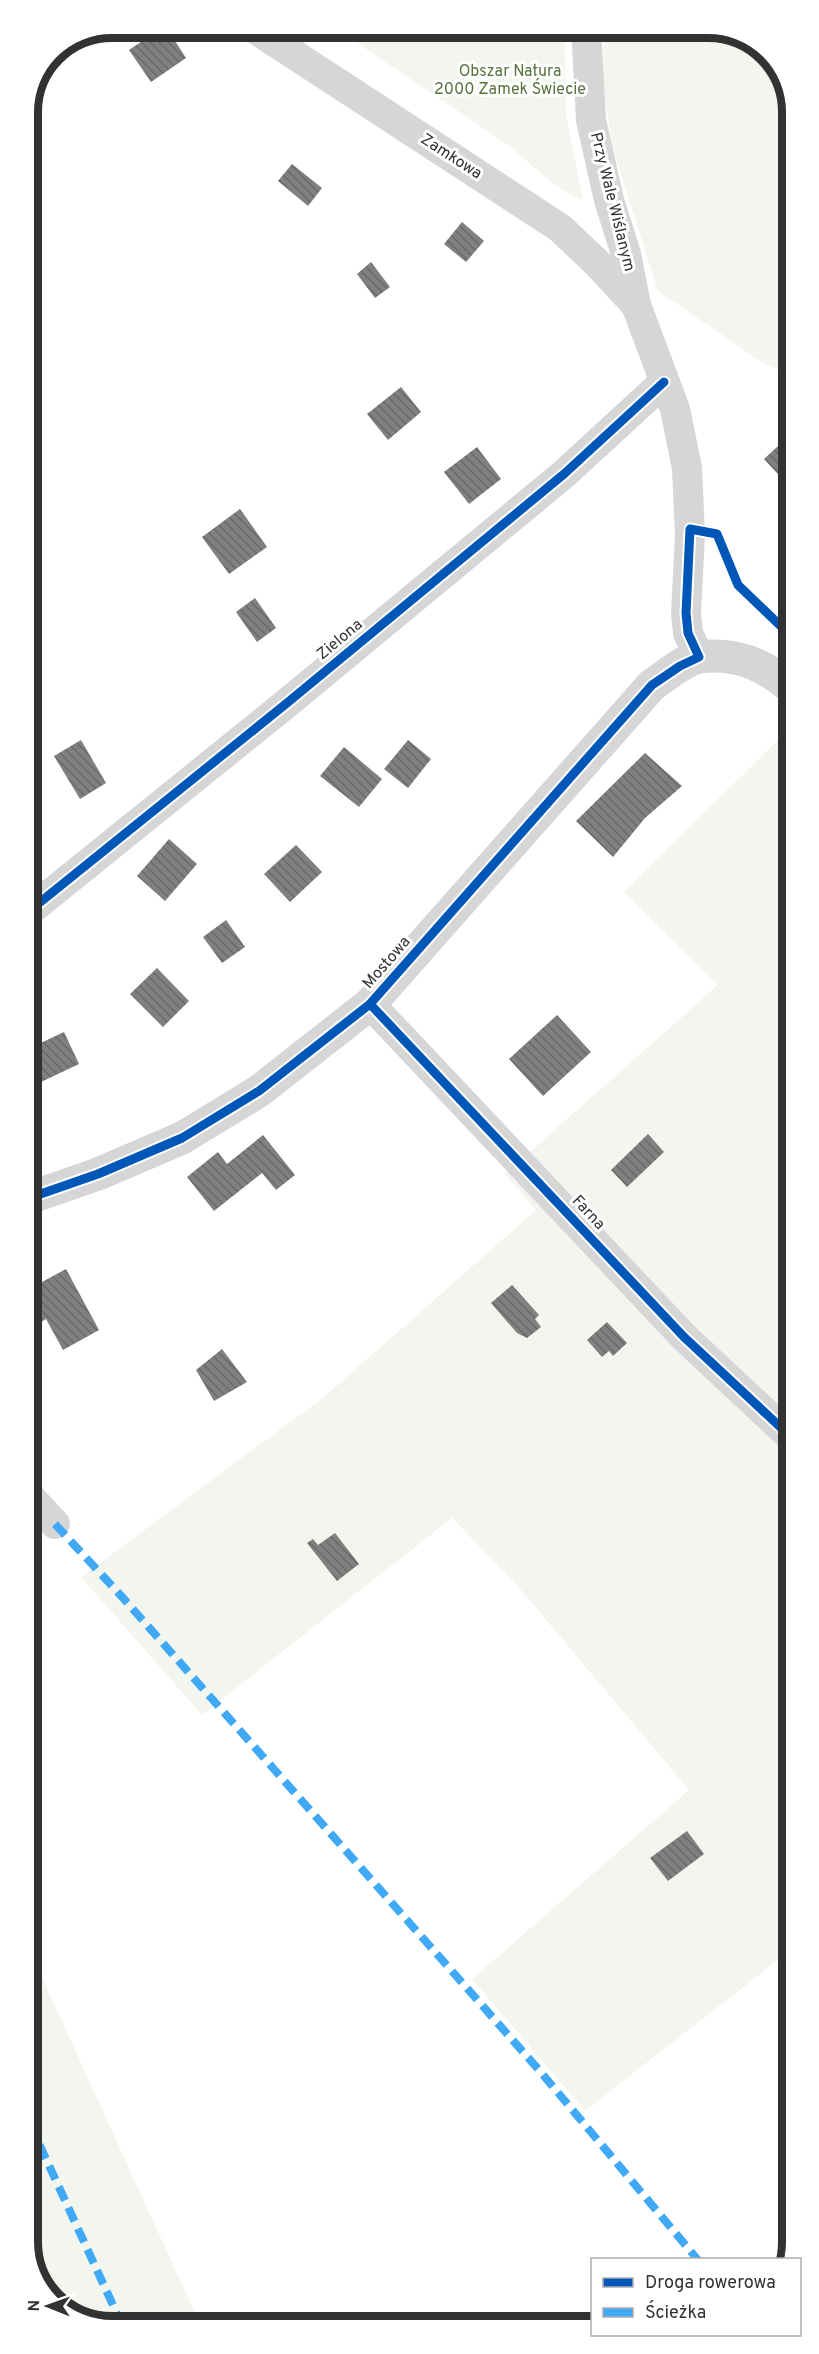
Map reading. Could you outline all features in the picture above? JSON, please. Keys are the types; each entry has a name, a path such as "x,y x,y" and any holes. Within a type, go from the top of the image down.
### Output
{"street":[{"name":"Zamkowa","path":"268,37 560,228 636,305"},
{"name":"Przy Wale Wiślanym","path":"587,38 591,120 609,200 626,254 636,305"},
{"path":"636,305 675,409 687,468 690,536 686,613 688,633 699,657 732,658 761,665 782,681"},
{"name":"Zielona","path":"37,905 287,703 564,474 664,382"},
{"name":"Mostowa","path":"37,1195 98,1174 182,1138 259,1091 370,1004 652,685 680,666 699,657"},
{"name":"Farna","path":"370,1004 684,1337 782,1429"},
{"path":"37,1505 55,1524"}],"green space":[{"name":"Obszar Natura 2000 Zamek Świecie","path":"350,37 565,38 566,115 583,200 563,190 509,146"},
{"path":"604,38 722,39 740,45 752,53 769,71 776,83 782,112 782,370 763,363 658,291 612,146 603,82"},
{"path":"782,736 782,1957 585,2111 472,1979 689,1790 516,1584 452,1518 202,1715 81,1577 324,1397 536,1210 505,1174 718,985 624,892"},
{"path":"37,1966 196,2316 107,2316 83,2311 78,2308 78,2276 46,2276 40,2261 37,2242"}],"building":[{"path":"148,37 173,37 186,58 151,82 129,50"},
{"path":"292,164 322,188 308,206 278,181"},
{"path":"462,222 484,241 466,262 444,244"},
{"path":"371,262 390,287 375,298 357,274"},
{"path":"401,387 421,412 388,440 367,414"},
{"path":"782,442 782,479 764,459"},
{"path":"477,447 501,479 469,504 444,472"},
{"path":"240,509 267,547 229,574 202,537"},
{"path":"255,598 276,628 257,642 236,612"},
{"path":"81,740 106,783 80,799 54,756"},
{"path":"408,740 431,759 408,788 384,769"},
{"path":"344,747 382,779 359,807 320,776"},
{"path":"645,753 682,786 645,818 613,857 576,821"},
{"path":"169,839 197,864 165,901 137,876"},
{"path":"296,845 322,872 290,902 264,874"},
{"path":"226,920 245,947 222,963 203,937"},
{"path":"157,968 189,1001 163,1027 130,994"},
{"path":"557,1015 591,1052 543,1096 509,1059"},
{"path":"64,1032 79,1064 41,1082 37,1073 37,1045"},
{"path":"648,1134 664,1152 627,1187 611,1170"},
{"path":"263,1135 295,1175 276,1190 262,1173 214,1211 187,1177 218,1152 227,1164"},
{"path":"66,1269 99,1330 63,1350 46,1319 37,1324 37,1285"},
{"path":"512,1285 539,1315 535,1319 541,1327 527,1338 517,1333 491,1303"},
{"path":"607,1322 627,1343 613,1356 609,1351 602,1357 587,1340"},
{"path":"222,1349 247,1382 214,1401 196,1370"},
{"path":"335,1533 359,1564 337,1581 307,1543 313,1539 318,1545"},
{"path":"687,1831 704,1854 668,1881 650,1858"}],"marked path":[{"path":"55,1524 124,1599 539,2070 696,2258"},
{"path":"37,2139 118,2316"}],"cycle path":[{"path":"37,905 287,703 564,474 664,382"},
{"path":"37,1195 98,1174 182,1138 259,1091 370,1004 652,685 680,666 699,657 688,633 686,613 690,529 717,534 738,585 782,627"},
{"path":"370,1004 684,1337 782,1429"}]}
